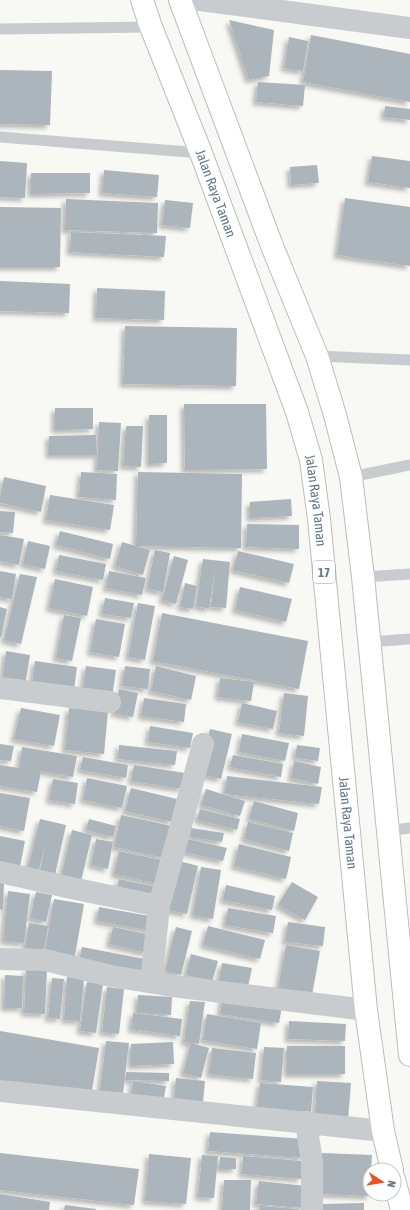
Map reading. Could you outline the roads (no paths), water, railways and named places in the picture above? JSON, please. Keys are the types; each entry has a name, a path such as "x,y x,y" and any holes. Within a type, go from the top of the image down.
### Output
{"highway":[{"name":"Jalan Raya Taman","path":"142,0 151,27 202,153 297,412 311,460 321,541 366,1010 383,1131 390,1162"},
{"path":"180,0 269,239 317,356 335,415 350,477 363,576 388,831 407,991 410,1055"}],"street":[{"path":"200,0 410,28"},
{"path":"0,688 110,702"},
{"path":"151,982 159,906 203,744"},
{"path":"0,872 76,890 159,906"},
{"path":"0,959 45,960 111,976 366,1010"},
{"path":"0,1091 383,1131"},
{"path":"306,1122 312,1162 312,1210"}],"lane":[{"path":"0,29 151,27"},
{"path":"0,138 202,153"},
{"path":"317,356 410,360"},
{"path":"350,477 410,465"},
{"path":"363,576 410,574"},
{"path":"370,642 410,640"},
{"path":"388,831 410,828"}]}
